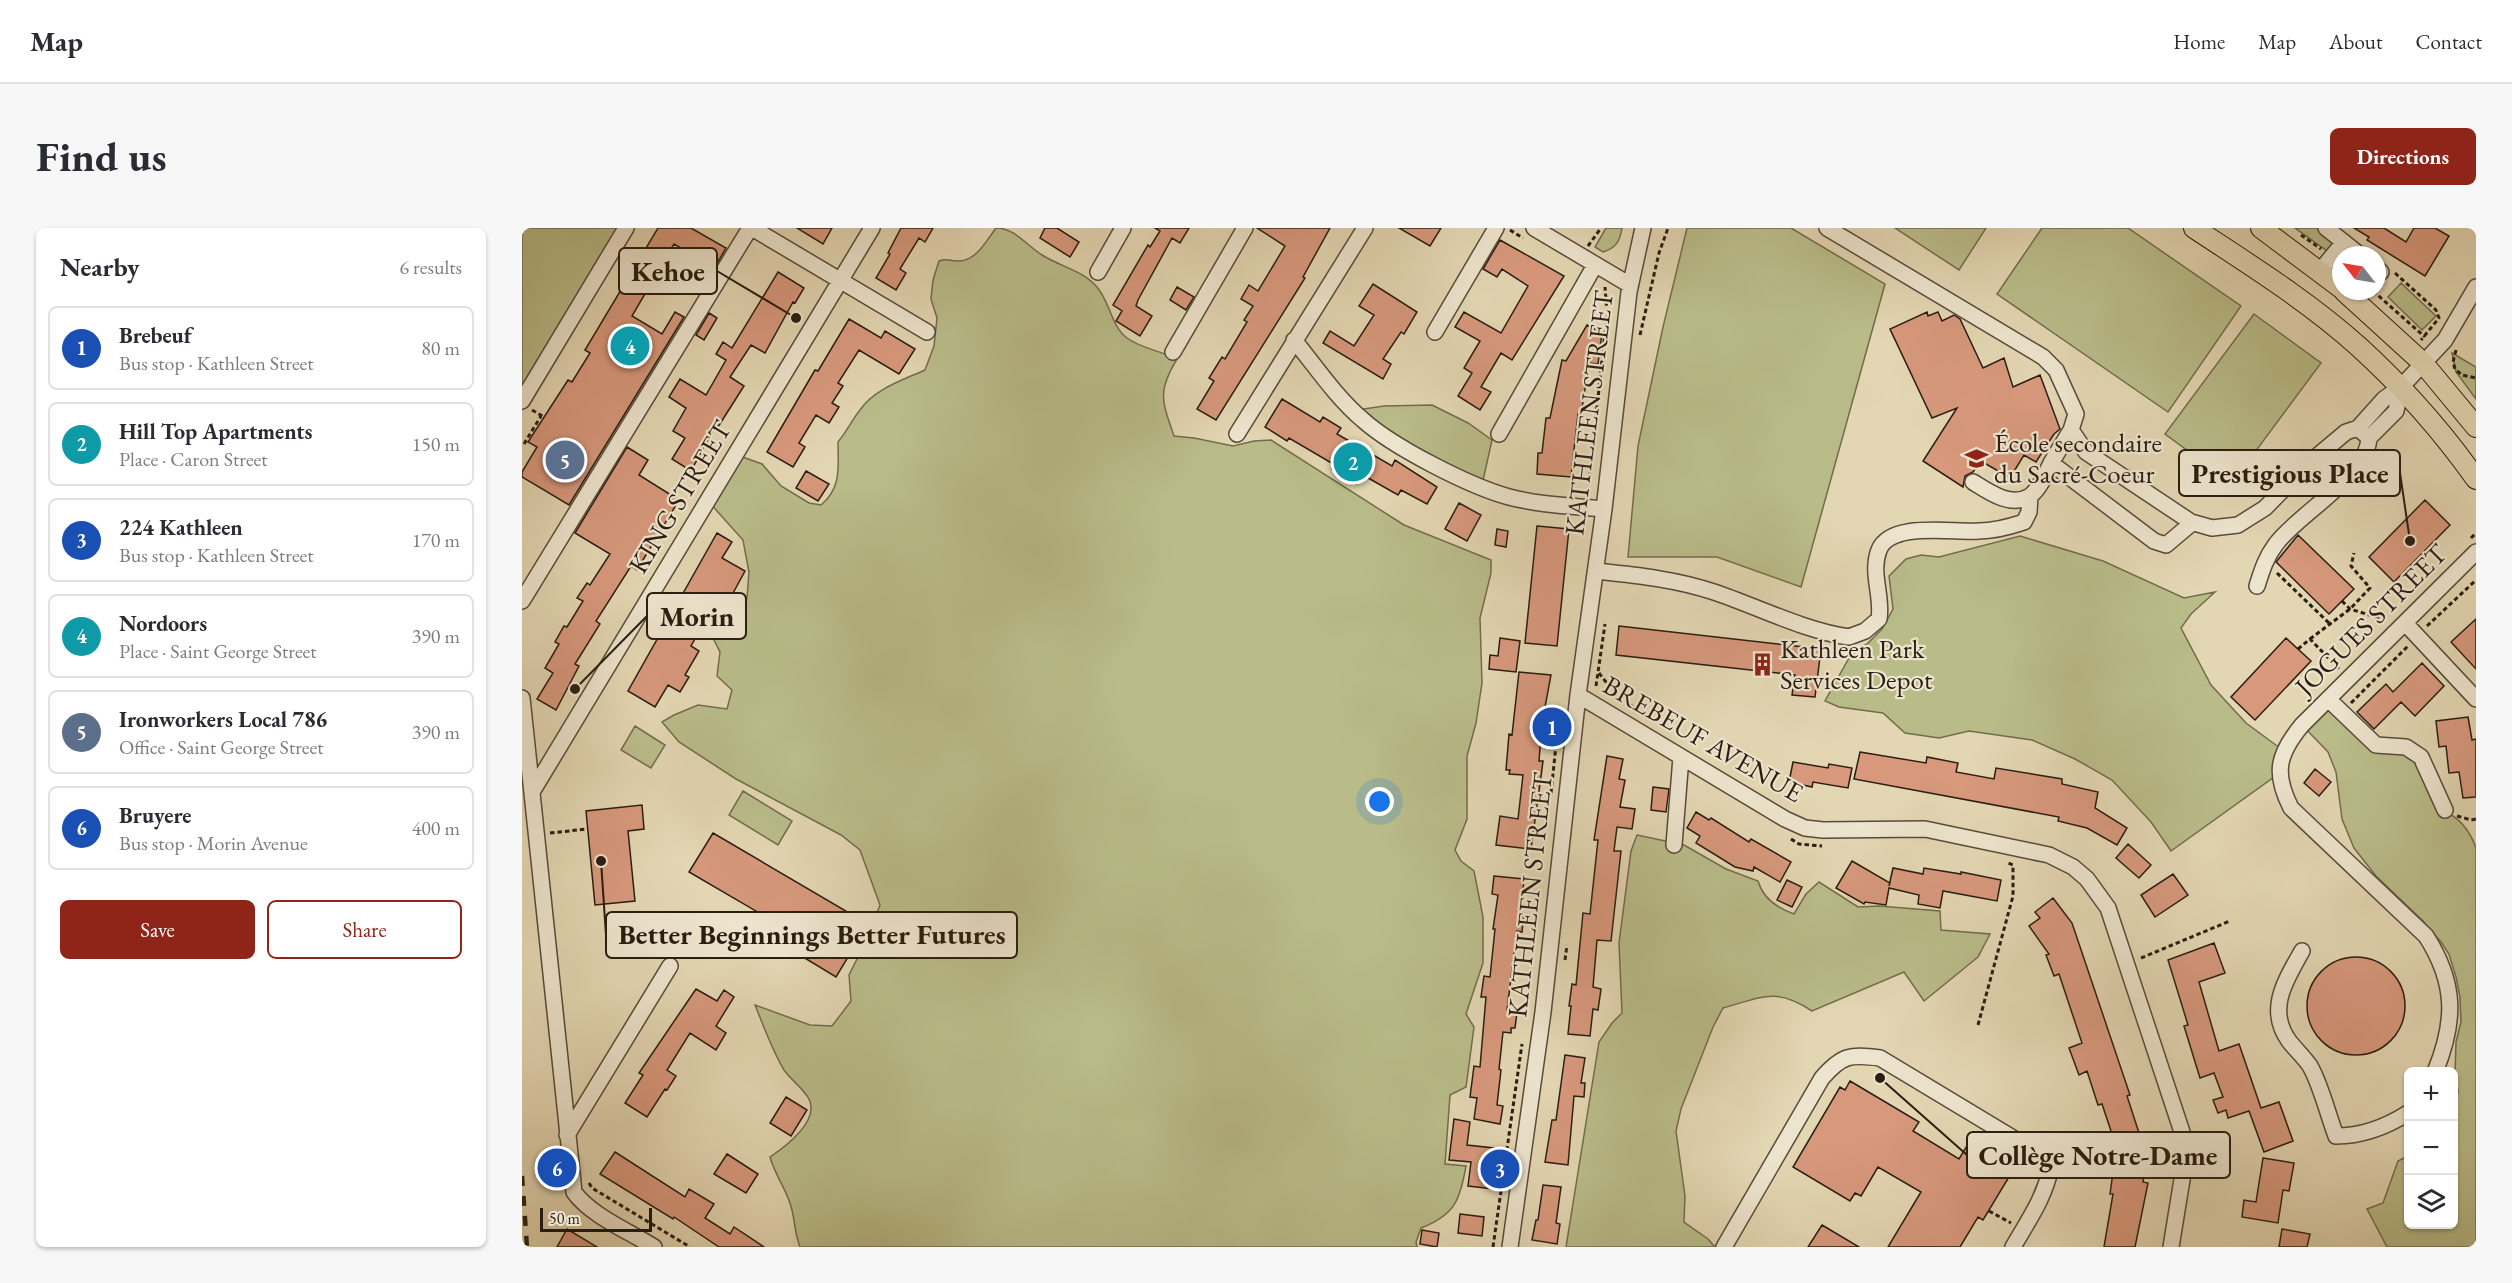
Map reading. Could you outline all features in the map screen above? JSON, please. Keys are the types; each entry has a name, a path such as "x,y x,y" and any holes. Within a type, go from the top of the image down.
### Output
{"main road":[{"path":"2194,228 2286,289 2357,345 2401,387 2476,479"},
{"path":"2261,228 2326,264 2332,273"},
{"path":"2354,300 2417,357 2476,427"}],"street":[{"path":"522,401 626,228"},
{"path":"522,601 751,228 927,332"},
{"name":"KING STREET","path":"532,792 872,228"},
{"path":"1098,272 1123,228"},
{"path":"1173,352 1245,228"},
{"path":"1237,434 1365,228"},
{"path":"1435,332 1496,228"},
{"name":"KATHLEEN STREET","path":"1510,1247 1544,1012 1584,699 1596,571 1630,285 1642,228"},
{"path":"1596,571 1669,580 1712,591 1849,637 1865,631 1879,619 1881,608 1876,564 1879,550 1885,541 1910,531 1978,531 2004,528 2024,522 2029,512 2030,496 2039,485 2071,430 2076,414 2056,370 2043,357 1827,228"},
{"path":"2326,228 2349,246"},
{"path":"1530,234 1592,270 1630,285"},
{"path":"2326,264 2344,242"},
{"path":"1499,434 1592,270"},
{"path":"2257,586 2265,562 2278,542 2328,497 2360,462 2369,449 2364,433 2384,399 2401,387 2417,357 2437,348 2445,340 2476,288"},
{"path":"1294,340 1342,399 1363,420 1421,457 1458,477 1508,496 1541,503 1604,508"},
{"path":"2071,430 2086,452 2192,523 2212,528 2238,525 2265,508 2309,463 2346,432 2364,433"},
{"path":"2051,464 2154,541 2166,545 2192,523"},
{"path":"1973,482 1992,494 2010,501 2030,496"},
{"name":"JOGUES STREET","path":"2436,1067 2448,1034 2451,1003 2447,978 2439,956 2426,936 2291,808 2282,790 2280,772 2283,751 2302,725 2348,679 2399,618 2472,547"},
{"path":"2399,618 2476,699"},
{"path":"522,698 574,1192 580,1201 654,1247"},
{"name":"BREBEUF AVENUE","path":"1584,699 1785,819 1805,828 1823,830 1924,829 2049,855 2087,879 2108,908 2185,1145 2186,1155 2171,1247"},
{"path":"2328,699 2376,745 2406,747 2421,757 2445,810"},
{"path":"1674,845 1681,757"},
{"path":"2302,951 2279,994 2277,1010 2281,1028 2288,1040 2310,1066 2336,1136 2356,1136 2380,1128 2404,1116"},
{"path":"567,1135 670,966"},
{"path":"1724,1247 1822,1078 1836,1061 1857,1055 1880,1058 2046,1158 2051,1167 2046,1188 2013,1247"}],"path":[{"path":"1506,228 1530,234"},
{"path":"1639,340 1659,253 1668,228"},
{"path":"2298,233 2326,264"},
{"path":"1583,540 1607,313 1607,295 1604,285 1592,270"},
{"path":"2386,272 2436,310 2439,318 2424,336 2417,357"},
{"path":"2383,300 2453,362"},
{"path":"2462,375 2476,378"},
{"path":"524,444 541,416"},
{"path":"2472,547 2476,533"},
{"path":"2298,649 2350,609 2370,588 2350,566 2354,553"},
{"path":"2265,562 2330,624"},
{"path":"2342,601 2350,609 2385,621 2399,618"},
{"path":"1584,699 1599,673 1605,617"},
{"path":"2310,639 2348,679"},
{"path":"1599,673 1612,690 1638,711 1644,735"},
{"path":"1550,794 1561,704"},
{"path":"2471,820 2476,819"},
{"path":"549,823 551,844"},
{"path":"550,832 588,829"},
{"path":"1783,835 1799,844 1826,846"},
{"path":"1978,1025 2013,896 2013,865 2004,861"},
{"path":"2126,964 2230,921"},
{"path":"1564,967 1567,944"},
{"path":"1493,1247 1522,1044"},
{"path":"588,1179 592,1188 690,1247"},
{"path":"1989,1211 2026,1226"}],"green space":[{"path":"522,228 628,228 522,404"},
{"path":"996,228 1015,234 1042,255 1091,281 1101,293 1117,327 1127,338 1177,359 1164,389 1164,405 1174,436 1233,446 1271,440 1404,525 1491,560 1491,573 1480,618 1482,683 1476,723 1467,756 1467,819 1455,850 1461,861 1474,871 1483,917 1483,963 1466,1014 1474,1027 1466,1087 1450,1095 1445,1164 1466,1166 1454,1205 1442,1218 1421,1228 1416,1242 1417,1247 800,1247 790,1203 770,1157 799,1133 810,1116 811,1107 809,1099 787,1074 780,1062 755,1005 810,1025 832,1026 851,1001 849,975 868,937 880,905 860,850 841,835 736,779 679,742 662,722 698,705 727,709 732,690 717,676 720,652 713,638 747,598 749,572 743,540 708,501 737,455 762,464 781,486 809,503 821,505 836,484 838,442 860,410 881,391 925,370 934,346 937,318 931,299 933,280 939,261 970,258 980,250"},
{"path":"1606,228 1622,228 1617,243 1603,252 1595,247"},
{"path":"1687,228 1791,228 1885,284 1801,587 1717,557 1628,557 1638,446"},
{"path":"1895,228 1986,228 1959,270"},
{"path":"2042,228 2128,228 2241,306 2168,412 1997,294"},
{"path":"2295,228 2325,228 2347,246 2332,246 2332,255"},
{"path":"2401,283 2436,316 2422,330 2388,297"},
{"path":"2254,314 2321,363 2232,483 2165,434"},
{"path":"2452,353 2476,367 2476,399 2456,372"},
{"path":"1432,405 1468,423 1492,440 1482,485 1459,476 1357,410 1384,406"},
{"path":"2020,536 2103,561 2184,598 2215,592 2191,614 2181,628 2211,685 2246,723 2284,751 2281,772 2171,851 2151,822 2112,780 2075,759 2032,740 1969,731 1939,738 1905,733 1883,713 1839,707 1825,701 1854,649 1867,644 1882,629 1893,609 1889,576 1906,559 1921,555 1939,557"},
{"path":"2328,701 2366,739 2412,751 2444,811 2464,826 2476,848 2476,1247 2387,1247 2367,1209 2383,1203 2398,1161 2404,1158 2404,1229 2458,1229 2458,1067 2455,1067 2456,1042 2461,1022 2460,997 2449,954 2441,942 2423,921 2376,876 2354,848 2342,819 2336,772 2328,752 2303,726"},
{"path":"635,726 665,745 651,768 621,750"},
{"path":"743,791 792,821 778,845 729,815"},
{"path":"1637,835 1684,845 1726,869 1758,881 1763,893 1772,902 1794,914 1806,894 1819,882 1858,907 1879,906 1940,911 1941,930 1990,934 1978,957 1924,1001 1904,972 1812,1011 1788,999 1769,996 1723,1008 1713,1027 1681,1109 1676,1131 1685,1196 1684,1222 1708,1239 1715,1247 1566,1247 1599,1042 1622,1013 1619,943 1631,851"}],"building":[{"path":"658,228 691,228 726,248 715,267 674,244 632,316 662,334 675,312 684,317 569,505 522,477 522,472 537,447 528,442 568,380 572,382 590,353 585,350"},
{"path":"797,228 832,228 823,244"},
{"path":"901,228 933,228 925,242 919,238 900,269 906,273 896,290 876,278"},
{"path":"1045,228 1057,228 1079,242 1070,257 1040,238"},
{"path":"1155,228 1189,228 1180,243 1172,238 1138,300 1136,306 1152,316 1140,336 1116,321 1122,311 1113,305 1148,245 1150,247 1160,231"},
{"path":"1257,228 1330,228 1303,277 1305,278 1216,420 1197,409 1214,381 1209,378 1222,357 1225,359 1247,322 1244,320 1253,306 1241,299 1249,285 1258,291 1285,246"},
{"path":"1399,228 1441,228 1430,246"},
{"path":"2354,228 2384,228 2406,242 2414,228 2435,228 2449,236 2425,276 2386,252 2386,246 2377,246 2367,240 2369,237"},
{"path":"1500,240 1564,276 1512,360 1501,353 1481,387 1491,392 1480,410 1458,396 1472,373 1464,368 1480,341 1455,327 1464,312 1501,333 1528,286 1502,269 1497,277 1483,269"},
{"path":"778,272 804,288 795,303 793,302 765,353 751,345 730,377 744,386 718,427 716,425 691,471 672,459 685,438 673,431 686,408 669,397 680,379 706,395 726,360 716,354 723,342 732,348"},
{"path":"1373,284 1417,312 1404,334 1401,332 1383,359 1391,364 1383,379 1323,343 1330,331 1354,346 1374,315 1359,306"},
{"path":"1177,287 1194,297 1186,310 1170,300"},
{"path":"1927,312 1928,316 1938,312 1942,321 1954,315 1960,319 1983,368 2004,358 2013,387 2040,375 2060,429 2054,434 2036,462 2024,455 2010,478 1981,461 1973,472 1965,476 1963,487 1923,461 1957,408 1932,418 1890,329"},
{"path":"709,313 717,318 704,340 696,335"},
{"path":"849,319 881,338 885,331 915,349 899,374 859,350 838,383 843,386 832,403 839,407 829,423 816,415 799,443 805,447 793,467 767,452 815,370 818,371"},
{"path":"1587,325 1602,333 1598,364 1589,363 1581,415 1578,414 1571,477 1537,474 1538,453 1542,453 1546,418 1550,418 1562,360 1566,361"},
{"path":"1282,399 1320,422 1323,417 1341,428 1337,434 1392,466 1395,460 1437,487 1427,504 1401,490 1398,495 1363,475 1357,484 1332,469 1335,465 1289,438 1287,441 1265,427"},
{"path":"627,447 648,460 639,475 679,500 637,570 631,566 596,621 600,624 575,664 579,666 556,710 537,699 553,673 545,668 559,644 555,642 564,626 567,627 583,601 577,598 587,583 590,585 610,554 575,533"},
{"path":"806,471 829,484 818,501 796,488"},
{"path":"2425,500 2450,525 2394,582 2369,557"},
{"path":"1459,503 1481,515 1467,541 1445,529"},
{"path":"1537,526 1569,529 1557,646 1525,643"},
{"path":"1497,529 1508,531 1506,547 1495,545"},
{"path":"717,533 732,542 722,558 745,571 726,606 715,599 703,620 705,621 691,646 699,651 685,675 689,677 680,692 668,685 655,707 628,691"},
{"path":"2298,535 2354,589 2329,614 2276,562"},
{"path":"2476,619 2476,669 2451,642"},
{"name":"Kathleen Park Services Depot","path":"1619,626 1821,649 1815,697 1792,695 1795,675 1616,655"},
{"path":"1500,638 1520,641 1516,672 1489,669 1490,655 1498,656"},
{"path":"2286,638 2311,661 2255,720 2231,697"},
{"path":"2422,663 2444,686 2415,716 2401,702 2374,729 2357,712 2386,684 2393,692"},
{"path":"1519,672 1551,675 1542,723 1539,761 1543,761 1531,849 1496,845 1500,816 1518,819 1523,775 1509,774 1510,770 1506,770"},
{"path":"2468,717 2472,740 2476,739 2476,797 2463,798 2459,772 2449,773 2446,746 2439,747 2436,721"},
{"path":"1860,752 1926,763 1927,757 1958,763 1956,772 1994,779 1996,768 2062,779 2062,784 2098,792 2095,808 2127,828 2117,845 2087,828 2058,821 2059,817 1854,779"},
{"path":"1607,756 1623,759 1619,779 1625,780 1620,807 1635,809 1632,829 1617,827 1614,851 1621,851 1611,941 1597,940 1593,987 1601,989 1598,1010 1593,1009 1590,1036 1568,1034 1571,1006 1569,1006 1572,984 1576,985 1583,913 1590,914 1598,840 1594,840"},
{"path":"1793,762 1828,768 1829,764 1852,768 1848,788 1813,782 1812,787 1789,782"},
{"path":"2315,769 2331,782 2319,796 2304,783"},
{"path":"1653,787 1669,789 1666,812 1651,810"},
{"path":"642,805 644,829 628,831 635,901 595,905 586,811"},
{"path":"1696,812 1709,820 1711,818 1749,842 1751,839 1791,862 1780,882 1754,867 1753,871 1735,867 1696,843 1700,836 1687,828"},
{"path":"713,833 868,924 836,977 803,957 808,949 781,934 785,928 689,872"},
{"path":"2128,844 2151,865 2139,878 2116,858"},
{"path":"1852,861 1890,883 1893,868 1923,874 1924,868 1961,874 1961,872 2001,880 1997,901 1943,891 1940,908 1918,904 1919,895 1889,888 1886,905 1865,902 1864,904 1836,888"},
{"path":"2173,874 2188,895 2155,917 2141,895"},
{"path":"1494,876 1524,879 1522,932 1517,931 1507,1010 1517,1012 1515,1028 1511,1028 1511,1033 1503,1032 1499,1069 1501,1070 1497,1105 1503,1106 1500,1124 1474,1119 1477,1098 1470,1097 1474,1066 1480,1067 1486,997 1481,997 1484,976 1490,977 1498,895 1492,894"},
{"path":"1787,880 1802,887 1792,907 1777,900"},
{"path":"2053,898 2072,923 2130,1095 2127,1096 2142,1142 2146,1143 2141,1175 2144,1175 2143,1182 2148,1183 2135,1247 2104,1247 2113,1194 2110,1194 2114,1165 2111,1164 2114,1140 2102,1104 2098,1105 2087,1071 2079,1075 2069,1048 2082,1043 2059,974 2054,976 2046,955 2049,954 2029,926 2040,918 2035,912"},
{"path":"2214,943 2225,973 2199,982 2219,1051 2239,1044 2261,1108 2279,1102 2293,1141 2264,1152 2249,1111 2228,1118 2226,1110 2218,1113 2213,1100 2223,1097 2214,1073 2200,1078 2184,1026 2188,1025 2168,960"},
{"path":"2346,957 2366,957 2391,971 2402,987 2405,1006 2402,1025 2391,1041 2366,1055 2346,1055 2329,1047 2315,1033 2307,1016 2307,996 2315,979 2329,965"},
{"path":"696,989 717,1001 724,990 734,997 716,1026 726,1033 716,1050 690,1033 667,1070 676,1076 647,1117 625,1103 643,1075 639,1073"},
{"path":"1565,1055 1585,1058 1581,1083 1585,1083 1584,1097 1574,1096 1568,1165 1545,1162 1552,1120 1556,1120"},
{"path":"1850,1081 1919,1122 1913,1131 1959,1159 1973,1136 2018,1162 1983,1220 1978,1217 1960,1247 1888,1247 1921,1192 1878,1167 1861,1196 1855,1193 1850,1201 1793,1167 1840,1087 1845,1090"},
{"path":"786,1097 807,1110 791,1136 770,1123"},
{"path":"1454,1119 1470,1122 1467,1145 1494,1148 1491,1170 1496,1171 1494,1189 1468,1186 1471,1162 1449,1160"},
{"path":"615,1152 685,1197 689,1189 714,1204 705,1218 730,1234 734,1227 764,1247 719,1247 674,1217 673,1219 600,1174"},
{"path":"727,1154 758,1174 746,1193 714,1174"},
{"path":"2263,1158 2294,1163 2289,1191 2283,1190 2278,1223 2242,1217 2244,1200 2256,1202"},
{"path":"1543,1185 1561,1187 1556,1223 1560,1224 1557,1244 1532,1240 1536,1220 1538,1220"},
{"path":"1460,1214 1484,1217 1482,1236 1458,1233"},
{"path":"1822,1225 1859,1247 1808,1247"},
{"path":"567,1229 597,1247 557,1247"},
{"path":"2282,1229 2310,1234 2307,1247 2279,1247"},
{"path":"1422,1230 1439,1233 1437,1247 1420,1244"}],"railway":[{"path":"522,1176 527,1247"}],"place":[{"name":"Kehoe","path":"796,318"},
{"name":"Nordoors","path":"630,346"},
{"name":"École secondaire du Sacré-Coeur","path":"1976,459"},
{"name":"Ironworkers Local 786","path":"565,460"},
{"name":"Hill Top Apartments","path":"1353,462"},
{"name":"Prestigious Place","path":"2410,541"},
{"name":"Kathleen Park Services Depot","path":"1762,665"},
{"name":"Morin","path":"575,689"},
{"name":"Brebeuf","path":"1552,727"},
{"name":"Better Beginnings Better Futures","path":"601,861"},
{"name":"Collège Notre-Dame","path":"1880,1078"},
{"name":"Bruyere","path":"557,1168"},
{"name":"224 Kathleen","path":"1500,1169"}]}
